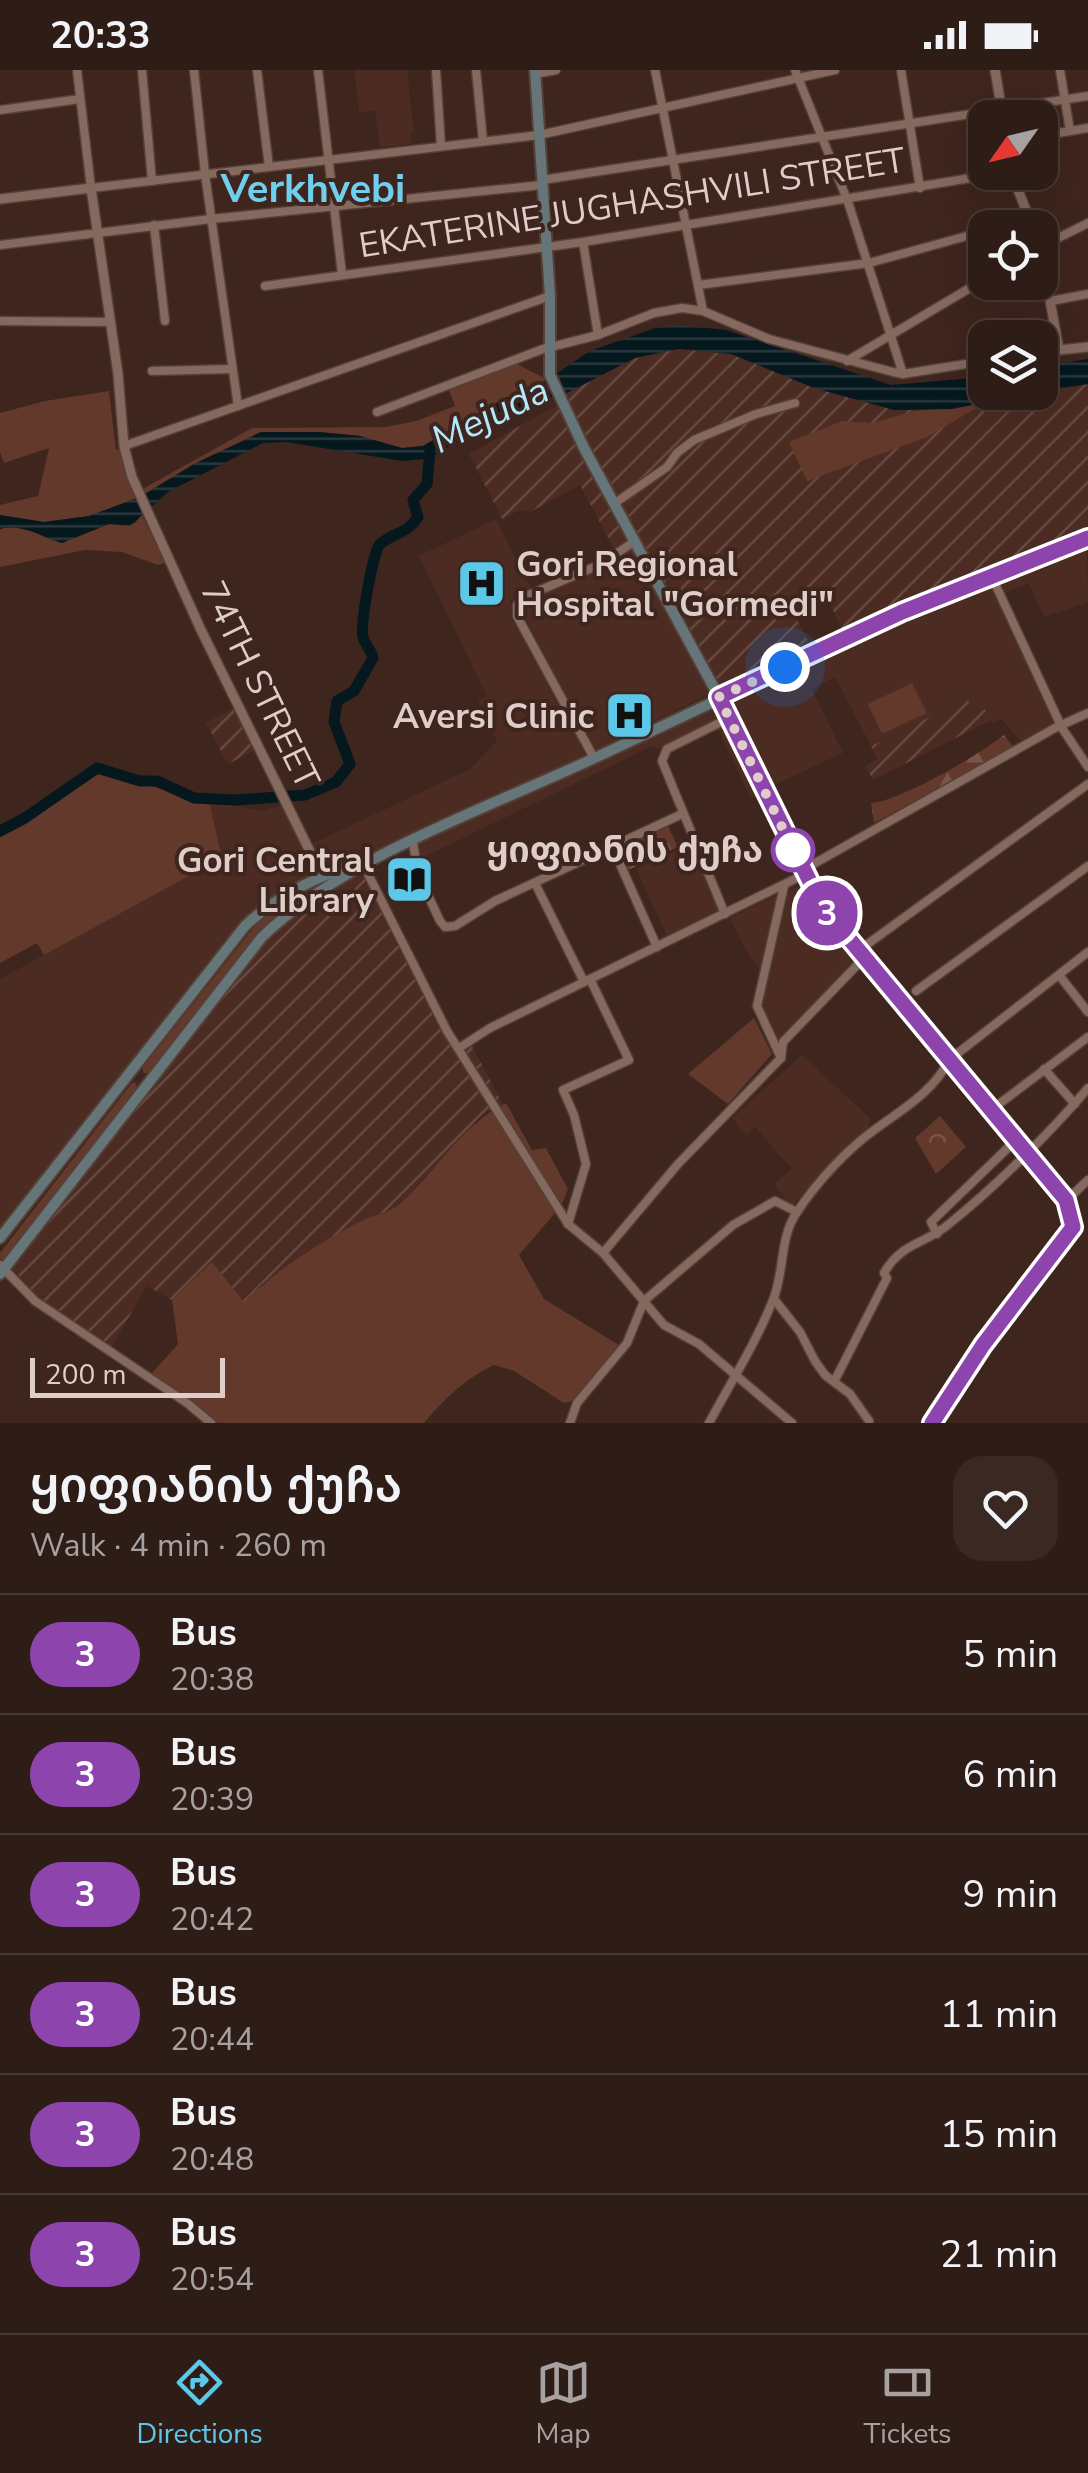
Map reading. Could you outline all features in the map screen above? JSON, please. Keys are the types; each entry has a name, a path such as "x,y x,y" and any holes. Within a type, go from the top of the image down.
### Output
{"main road":[{"path":"535,72 550,296 550,374 561,402 719,697"},
{"path":"1,1269 262,938 283,917 376,859 719,697 991,575 1088,538"},
{"path":"0,1238 245,926 270,904 322,876 376,859"},
{"path":"322,876 326,889"},
{"path":"132,1072 148,1086"}],"street":[{"path":"77,70 124,446 550,296"},
{"path":"142,70 152,180"},
{"path":"194,70 238,406"},
{"path":"257,70 269,167"},
{"path":"318,70 342,274"},
{"path":"436,70 441,146"},
{"path":"476,70 483,142"},
{"path":"535,72 556,70"},
{"path":"655,70 703,312"},
{"path":"0,199 539,135 797,74 836,70"},
{"path":"901,70 920,188"},
{"path":"995,70 1000,100"},
{"path":"1060,70 1070,131"},
{"path":"797,74 847,200 903,374"},
{"path":"1058,101 1088,96"},
{"path":"0,110 80,99"},
{"path":"0,245 542,182 822,136 968,117"},
{"path":"1058,133 1088,128"},
{"name":"EKATERINE JUGHASHVILI STREET","path":"265,286 546,248 968,179"},
{"path":"1058,237 1088,222"},
{"path":"154,225 165,322"},
{"path":"698,286 869,263 968,236"},
{"path":"583,242 598,335"},
{"path":"847,361 968,289"},
{"path":"1088,294 1051,301 1059,350 1088,347"},
{"path":"377,412 549,347 670,310 703,312 769,339 903,374 968,364"},
{"path":"0,322 111,322"},
{"path":"152,370 232,369"},
{"path":"615,504 667,467 676,453 694,440 796,402"},
{"name":"74TH STREET","path":"124,446 138,492 200,630 322,876"},
{"path":"594,758 517,616 516,606 522,598 601,564 635,541"},
{"path":"991,575 1062,728 1088,767"},
{"path":"719,697 822,906 1066,1200 1074,1222 1067,1237 983,1345 932,1423"},
{"path":"460,1048 490,1028 784,886 805,874 810,866 1088,713"},
{"path":"724,914 662,761 666,752 730,717"},
{"path":"604,1253 691,1150 781,1058 783,1042 861,954 1088,784"},
{"path":"413,842 418,874 445,927 682,814"},
{"path":"612,846 656,947"},
{"path":"364,866 447,1031 568,1224 604,1253 664,1326 699,1344 792,1423"},
{"path":"916,991 1088,866"},
{"path":"535,883 629,1060 563,1090 574,1114 586,1164 568,1224"},
{"path":"781,1058 757,1006 784,886"},
{"path":"709,1423 756,1342 774,1298 786,1233 797,1212 846,1156 878,1126 915,1100 942,1073 949,1060 1088,952"},
{"path":"1059,975 1088,1012"},
{"path":"991,1110 1088,1037"},
{"path":"1044,1069 1074,1104"},
{"path":"835,1380 887,1278 884,1273 892,1258 907,1245 922,1244 937,1234 1088,1088"},
{"path":"937,1234 931,1222 1016,1140"},
{"path":"1066,1200 1088,1180"},
{"path":"570,1423 578,1403 627,1342 644,1301 733,1225 775,1201 797,1212"},
{"path":"1,1269 35,1300 211,1423"},
{"path":"774,1298 800,1332 814,1361 869,1421"}],"shaded area":[{"path":"354,70 407,70 414,133 410,134 411,144 380,147 375,111 359,112"},
{"path":"679,349 731,354 814,388 894,410 968,406 968,410 1058,410 1058,390 1088,384 1088,532 961,579 721,690 565,403 565,394 635,358","holes":["827,597 842,630 810,645 794,613"]},
{"path":"558,405 628,538 614,549 580,485 530,512 520,510 502,519 469,454"},
{"path":"496,519 531,589 510,601 511,619 544,668 585,749 584,756 331,870 325,867 312,844 470,769 497,741 478,701 487,696 419,556"},
{"path":"1087,543 1088,602 1044,617 1029,583 1005,593 1001,576"},
{"path":"634,545 712,693 596,749 590,746 520,607 525,600"},
{"path":"991,579 1054,718 1051,725 1023,743 1001,719 992,723 985,709 979,711 966,699 871,746 835,677 812,689 843,753 770,787 731,704 734,698 899,617"},
{"path":"966,699 979,711 985,709 991,720 873,780 865,766 877,759 871,746"},
{"path":"714,703 721,704 763,793 751,799 715,723 661,749 652,746 422,858 419,856 414,845"},
{"path":"235,707 256,750 228,764 206,723"},
{"path":"209,801 261,811 283,805 314,871 260,906 227,937 0,1234 0,979 222,858"},
{"path":"691,844 718,912 667,936 636,869"},
{"path":"361,871 447,1035 461,1046 470,1042 503,1105 483,1114 398,1207 366,1219 319,1247 262,1284 244,1303 212,1262 172,1300 147,1286 110,1349 41,1301 11,1267 258,950 285,920"},
{"path":"803,884 857,960 776,1042 760,1008 783,895"},
{"path":"775,896 778,900 762,972 730,918"},
{"path":"802,1055 870,1118 869,1128 791,1206 774,1184 792,1169 755,1127 747,1135 732,1118"}],"green space":[{"path":"517,364 546,379 503,399 423,446 402,448 360,436 319,432 261,432 194,464 140,497 89,516 44,522 0,515 0,505 38,496 49,448 4,463 0,452 0,413 109,391 116,450 124,446 139,491 252,428 385,427 416,421 455,406 449,390"},
{"path":"968,406 968,410 973,410 927,437 807,481 789,442 842,421 872,423 914,411"},
{"path":"142,515 165,563 158,565 122,552 85,550 0,567 0,529 24,529 62,543 109,524 135,523"},
{"path":"912,683 927,713 882,734 868,704"},
{"path":"1004,735 1013,747 874,823 871,803 919,786"},
{"path":"100,773 209,801 222,858 44,955 37,943 0,963 0,838"},
{"path":"668,826 678,847 628,870 619,850"},
{"path":"312,886 315,890 261,932 150,1073 143,1073 143,1067 254,927"},
{"path":"754,1018 772,1054 728,1104 688,1074"},
{"path":"135,1082 138,1090 3,1261 0,1253"},
{"path":"506,1103 532,1150 546,1148 568,1189 561,1206 519,1255 544,1299 619,1345 574,1401 564,1403 514,1371 494,1365 456,1390 424,1423 218,1423 151,1374 178,1344 172,1300 212,1262 244,1302 317,1246 396,1207 462,1136"},
{"path":"940,1116 966,1147 936,1174 915,1138"}],"water":[{"name":"Mejuda","path":"678,325 726,330 891,385 968,378 968,406 894,410 814,388 731,354 679,349 635,358 565,394 523,407 426,459 402,461 286,442 263,443 168,492 130,526 109,524 62,543 24,529 0,529 0,515 44,522 89,516 140,497 194,464 261,432 319,432 360,436 402,448 423,446 503,399 541,384 590,351 655,328"},
{"path":"1088,359 1088,384 1058,388 1058,364"}],"waterway":[{"name":"Mejuda","path":"0,831 97,768 140,781 157,781 194,798 235,800 305,795 336,782 350,764 334,722 337,701 354,691 373,658 363,630 374,560 380,544 418,517 413,500 427,484 430,451"}],"bus line":[{"name":"3","path":"932,1423 983,1345 1061,1247 1073,1227 1072,1215 1066,1200 822,906 719,697 971,582 1088,538"}],"place":[{"name":"Gori Regional Hospital \"Gormedi\"","path":"481,584"},
{"name":"Aversi Clinic","path":"629,716"},
{"name":"ყიფიანის ქუჩა","path":"793,850"},
{"name":"Gori Central Library","path":"409,880"}],"district":[{"name":"Verkhvebi","path":"313,189"}],"route":[{"path":"785,667 719,697 795,854 793,850"}]}
